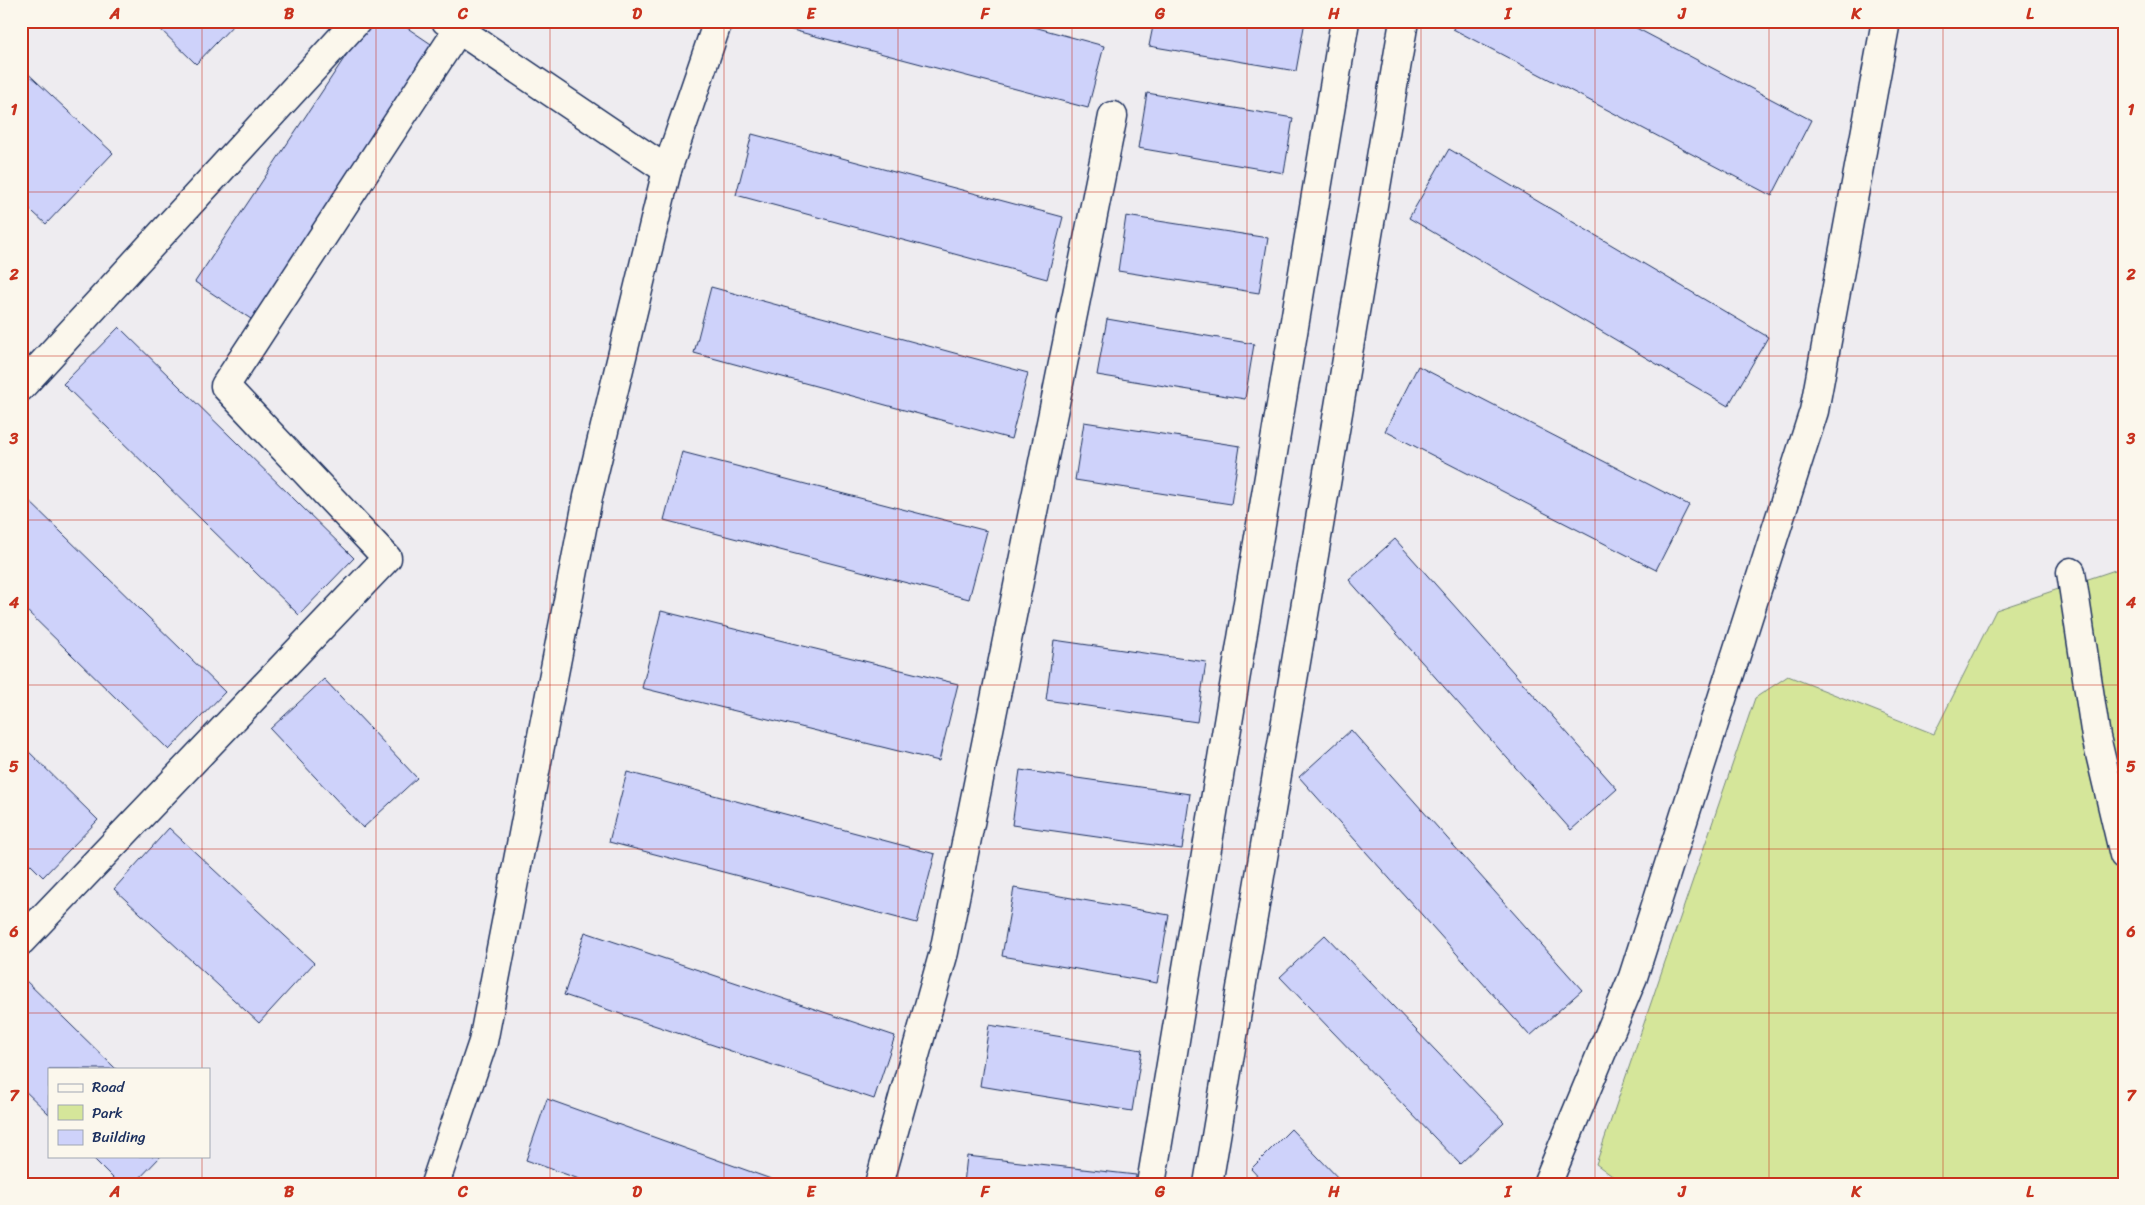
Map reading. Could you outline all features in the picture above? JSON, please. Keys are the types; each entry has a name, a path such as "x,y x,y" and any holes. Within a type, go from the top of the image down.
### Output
{"street":[{"path":"21,387 357,21"},
{"path":"436,1184 483,1042 588,497 667,170 718,21"},
{"path":"1151,1184 1345,21"},
{"path":"1208,1184 1404,21"},
{"path":"1547,1184 1632,977 1814,411 1886,21"},
{"path":"21,941 387,558 225,386 452,26 667,170"},
{"path":"879,1184 944,952 1113,116"},
{"path":"2071,572 2096,737 2124,854"}],"green space":[{"path":"2124,567 2124,1184 1623,1184 1596,1164 1755,698 1788,676 1934,734 1996,610"}],"building":[{"path":"152,21 237,21 196,64"},
{"path":"369,21 397,21 437,48 254,321 195,282"},
{"path":"778,21 1012,21 1104,46 1088,108 777,26"},
{"path":"1154,21 1305,21 1296,71 1149,46"},
{"path":"1457,21 1623,21 1811,120 1772,196 1453,29"},
{"path":"21,67 113,153 46,224 21,201"},
{"path":"1147,93 1293,118 1284,173 1138,148"},
{"path":"752,134 1063,217 1047,279 736,195"},
{"path":"1449,149 1768,337 1728,406 1409,218"},
{"path":"1126,216 1268,238 1259,293 1118,271"},
{"path":"711,287 1028,373 1011,439 694,353"},
{"path":"1107,319 1254,344 1245,399 1097,375"},
{"path":"119,327 354,558 299,615 63,384"},
{"path":"1418,366 1689,505 1656,570 1385,431"},
{"path":"1084,422 1240,446 1231,504 1075,480"},
{"path":"682,452 987,531 969,599 664,520"},
{"path":"21,493 225,692 169,750 21,605"},
{"path":"1395,539 1617,789 1571,830 1349,580"},
{"path":"661,611 958,684 939,761 642,688"},
{"path":"1054,640 1206,662 1197,722 1046,700"},
{"path":"324,679 417,778 363,828 270,729"},
{"path":"1351,730 1582,990 1530,1036 1299,777"},
{"path":"21,744 98,820 43,877 21,855"},
{"path":"1020,770 1190,794 1182,849 1012,825"},
{"path":"627,772 935,854 917,923 609,842"},
{"path":"169,828 314,963 259,1023 114,889"},
{"path":"1014,888 1169,915 1157,983 1002,956"},
{"path":"585,932 895,1036 874,1099 564,995"},
{"path":"1325,935 1504,1122 1460,1164 1280,977"},
{"path":"21,976 115,1068 48,1068 48,1113 21,1087"},
{"path":"989,1025 1142,1050 1132,1111 980,1086"},
{"path":"547,1099 785,1184 593,1184 526,1160"},
{"path":"1291,1129 1344,1184 1265,1184 1251,1169"},
{"path":"967,1156 1136,1175 1135,1184 964,1184"},
{"path":"93,1158 159,1158 134,1184 119,1184"}]}
